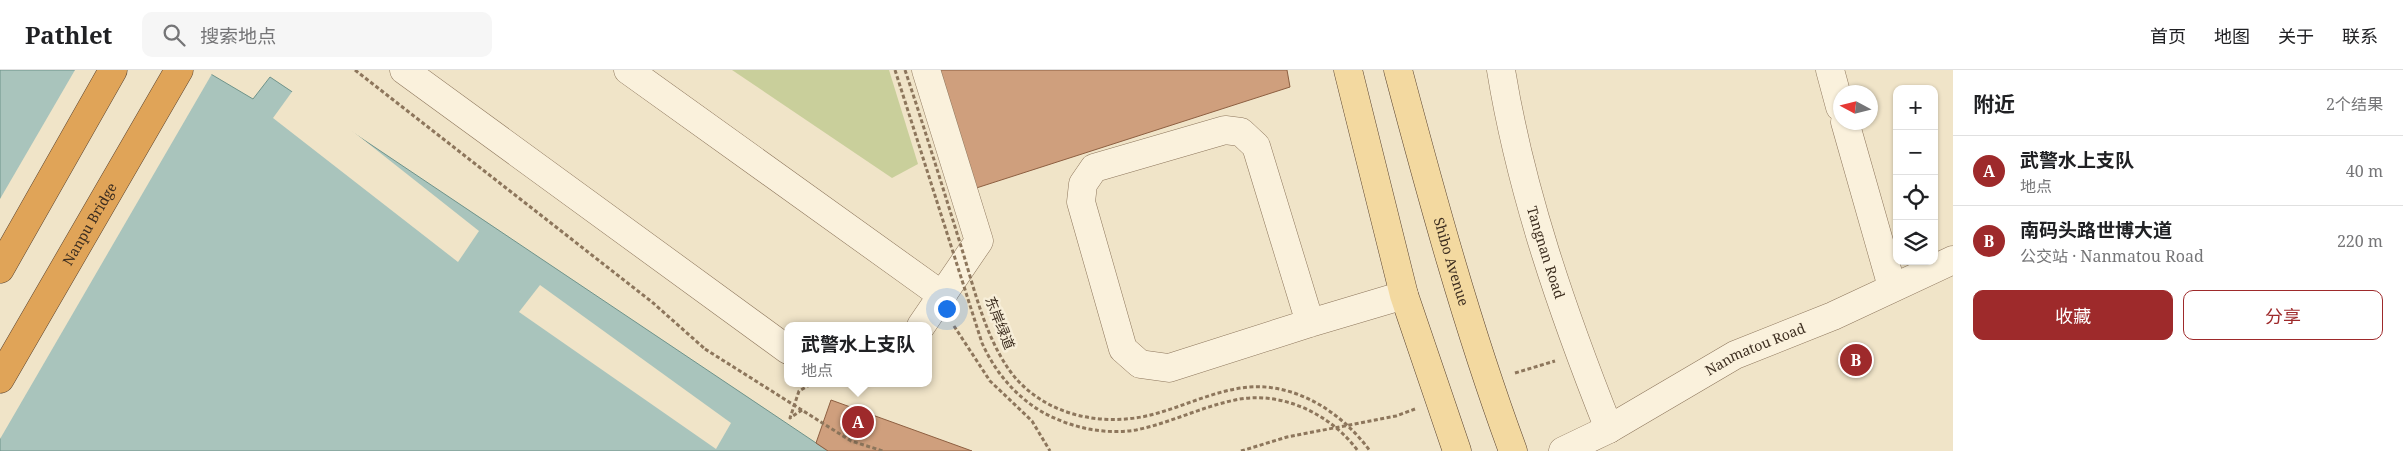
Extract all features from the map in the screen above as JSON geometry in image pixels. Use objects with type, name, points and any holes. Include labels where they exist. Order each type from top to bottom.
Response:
[{"type":"highway","points":[[0,269],[114,70]]},
{"type":"highway","name":"Nanpu Bridge","points":[[0,379],[179,70]]},
{"type":"main road","points":[[1348,70],[1404,295],[1457,451]]},
{"type":"main road","name":"Shibo Avenue","points":[[1398,70],[1443,240],[1487,381],[1513,451]]},
{"type":"street","points":[[404,70],[784,347]]},
{"type":"street","points":[[628,70],[943,296]]},
{"type":"street","points":[[924,322],[979,240],[926,70]]},
{"type":"street","name":"Tangnan Road","points":[[1501,70],[1507,109],[1526,186],[1579,353],[1610,429]]},
{"type":"street","points":[[1830,70],[1834,85]]},
{"type":"street","points":[[1310,322],[1256,146],[1241,132],[1225,130],[1094,168],[1083,184],[1081,202],[1123,349],[1140,364],[1169,368],[1310,322],[1404,295]]},
{"type":"street","points":[[1847,130],[1892,287]]},
{"type":"street","name":"Nanmatou Road","points":[[1563,451],[1610,429],[1735,355],[1833,316],[1953,260]]},
{"type":"path","points":[[355,70],[652,302],[705,349],[851,441],[883,451]]},
{"type":"path","points":[[894,70],[982,343],[998,373],[1024,399],[1037,409],[1065,423],[1091,429],[1120,431],[1153,426],[1235,400],[1275,400],[1296,405],[1328,421],[1348,438],[1358,451]]},
{"type":"path","name":"东岸绿道","points":[[905,70],[997,352],[1014,377],[1033,393],[1048,405],[1069,413],[1112,420],[1157,413],[1242,388],[1261,387],[1280,390],[1303,396],[1338,417],[1352,428],[1370,451]]},
{"type":"path","points":[[943,296],[956,331],[990,381],[1032,421],[1050,451]]},
{"type":"path","points":[[802,410],[790,418],[798,391],[806,387]]},
{"type":"green space","points":[[732,70],[889,70],[918,164],[892,178]]},
{"type":"water","points":[[0,70],[204,70],[253,99],[270,77],[828,451],[0,451]]},
{"type":"pier","points":[[75,70],[209,70],[213,72],[0,439],[0,199]]},
{"type":"pier","points":[[294,89],[336,118],[479,231],[458,262],[273,118]]},
{"type":"pier","points":[[540,285],[731,423],[716,449],[519,312]]},
{"type":"building","points":[[928,70],[1287,70],[1290,87],[967,191]]},
{"type":"building","points":[[831,400],[972,451],[828,451],[816,443]]},
{"type":"place","name":"南码头路世博大道","points":[[1856,360]]},
{"type":"place","name":"武警水上支队","points":[[858,422]]}]
